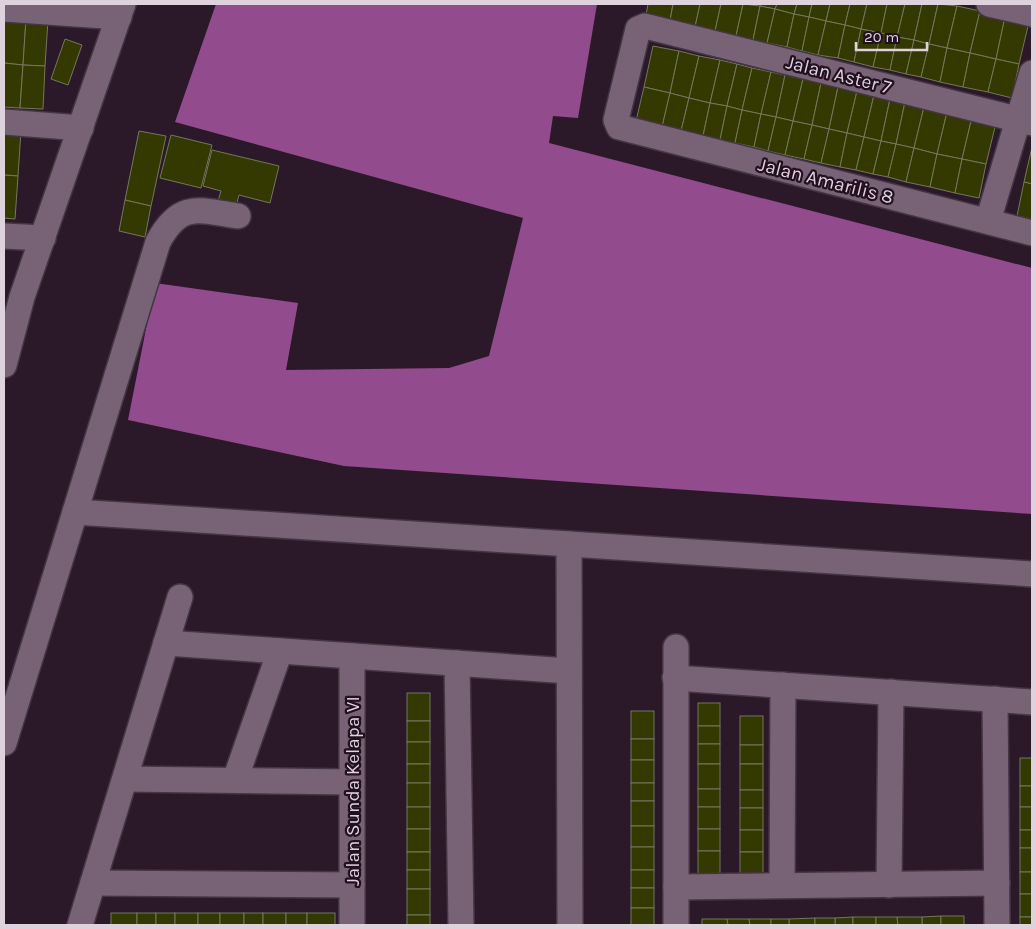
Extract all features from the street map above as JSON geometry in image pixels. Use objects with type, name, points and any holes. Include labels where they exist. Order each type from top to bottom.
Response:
[{"type":"street","points":[[989,4],[1032,14]]},
{"type":"street","points":[[4,9],[121,10],[43,238],[13,296],[4,365]]},
{"type":"street","name":"Jalan Aster 7","points":[[619,126],[616,120],[638,29],[645,26],[1025,121]]},
{"type":"street","points":[[988,221],[1025,121],[1032,73]]},
{"type":"street","points":[[4,122],[80,128]]},
{"type":"street","name":"Jalan Amarilis 8","points":[[619,126],[1032,233]]},
{"type":"street","points":[[4,743],[158,242],[167,225],[181,214],[198,210],[238,216]]},
{"type":"street","points":[[4,236],[43,238]]},
{"type":"street","points":[[75,512],[1032,574]]},
{"type":"street","points":[[569,544],[570,925]]},
{"type":"street","points":[[80,925],[180,597]]},
{"type":"street","points":[[166,643],[569,671]]},
{"type":"street","points":[[676,647],[676,925]]},
{"type":"street","points":[[235,780],[280,651]]},
{"type":"street","name":"Jalan Sunda Kelapa VI","points":[[352,656],[352,925]]},
{"type":"street","points":[[457,663],[461,925]]},
{"type":"street","points":[[675,678],[1032,702]]},
{"type":"street","points":[[782,885],[783,685]]},
{"type":"street","points":[[889,885],[891,692]]},
{"type":"street","points":[[995,699],[997,925]]},
{"type":"street","points":[[125,778],[352,782]]},
{"type":"street","points":[[93,883],[352,885]]},
{"type":"street","points":[[676,886],[996,883]]},
{"type":"shaded area","points":[[216,4],[597,4],[578,118],[553,116],[549,143],[1032,268],[1032,514],[344,466],[128,420],[155,283],[298,303],[286,370],[449,368],[489,356],[523,218],[175,122]]},
{"type":"building","points":[[648,4],[673,4],[670,21],[646,15]]},
{"type":"building","points":[[673,4],[700,4],[695,27],[670,21]]},
{"type":"building","points":[[700,4],[721,4],[715,31],[695,27]]},
{"type":"building","points":[[721,4],[743,4],[736,36],[715,31]]},
{"type":"building","points":[[743,4],[760,6],[753,40],[736,36]]},
{"type":"building","points":[[761,4],[777,4],[775,9],[760,6]]},
{"type":"building","points":[[777,4],[797,4],[794,14],[775,9]]},
{"type":"building","points":[[797,4],[812,4],[809,17],[794,14]]},
{"type":"building","points":[[812,4],[830,4],[826,21],[809,17]]},
{"type":"building","points":[[830,4],[850,4],[845,25],[826,21]]},
{"type":"building","points":[[850,4],[867,4],[861,29],[845,25]]},
{"type":"building","points":[[867,4],[887,4],[881,33],[861,29]]},
{"type":"building","points":[[887,4],[905,4],[897,37],[881,33]]},
{"type":"building","points":[[905,4],[922,4],[914,40],[897,37]]},
{"type":"building","points":[[922,4],[938,4],[929,44],[914,40]]},
{"type":"building","points":[[938,4],[957,6],[947,48],[929,44]]},
{"type":"building","points":[[760,6],[775,9],[767,43],[753,40]]},
{"type":"building","points":[[957,6],[980,11],[970,53],[947,48]]},
{"type":"building","points":[[775,9],[794,14],[787,47],[767,43]]},
{"type":"building","points":[[980,11],[1005,17],[996,59],[970,53]]},
{"type":"building","points":[[794,14],[809,17],[802,51],[787,47]]},
{"type":"building","points":[[4,17],[26,19],[23,65],[4,63]]},
{"type":"building","points":[[809,17],[826,21],[818,55],[802,51]]},
{"type":"building","points":[[1005,17],[1029,22],[1019,64],[996,59]]},
{"type":"building","points":[[26,19],[48,20],[45,66],[23,65]]},
{"type":"building","points":[[826,21],[845,25],[838,58],[818,55]]},
{"type":"building","points":[[845,25],[861,29],[854,62],[838,58]]},
{"type":"building","points":[[861,29],[881,33],[873,67],[854,62]]},
{"type":"building","points":[[881,33],[897,37],[890,70],[873,67]]},
{"type":"building","points":[[897,37],[914,40],[906,74],[890,70]]},
{"type":"building","points":[[65,39],[82,45],[68,85],[51,79]]},
{"type":"building","points":[[914,40],[929,44],[921,77],[906,74]]},
{"type":"building","points":[[929,44],[947,48],[940,82],[921,77]]},
{"type":"building","points":[[653,46],[679,51],[670,93],[644,87]]},
{"type":"building","points":[[947,48],[970,53],[963,87],[940,82]]},
{"type":"building","points":[[679,51],[699,56],[689,98],[670,93]]},
{"type":"building","points":[[970,53],[996,59],[988,92],[963,87]]},
{"type":"building","points":[[699,56],[720,60],[710,103],[689,98]]},
{"type":"building","points":[[996,59],[1019,64],[1012,98],[988,92]]},
{"type":"building","points":[[720,60],[737,64],[727,106],[710,103]]},
{"type":"building","points":[[4,63],[23,65],[20,108],[4,107]]},
{"type":"building","points":[[737,64],[752,68],[742,110],[727,106]]},
{"type":"building","points":[[23,65],[45,66],[43,109],[20,108]]},
{"type":"building","points":[[752,68],[771,72],[761,114],[742,110]]},
{"type":"building","points":[[771,72],[785,75],[776,117],[761,114]]},
{"type":"building","points":[[785,75],[803,79],[793,121],[776,117]]},
{"type":"building","points":[[803,79],[821,83],[812,125],[793,121]]},
{"type":"building","points":[[821,83],[838,87],[829,129],[812,125]]},
{"type":"building","points":[[644,87],[670,93],[662,127],[636,121]]},
{"type":"building","points":[[838,87],[857,91],[847,133],[829,129]]},
{"type":"building","points":[[857,91],[874,95],[864,137],[847,133]]},
{"type":"building","points":[[670,93],[689,98],[681,131],[662,127]]},
{"type":"building","points":[[874,95],[890,99],[881,141],[864,137]]},
{"type":"building","points":[[689,98],[710,103],[703,136],[681,131]]},
{"type":"building","points":[[890,99],[905,102],[896,144],[881,141]]},
{"type":"building","points":[[905,102],[924,107],[914,148],[896,144]]},
{"type":"building","points":[[710,103],[727,106],[720,140],[703,136]]},
{"type":"building","points":[[727,106],[742,110],[735,143],[720,140]]},
{"type":"building","points":[[924,107],[947,112],[937,154],[914,148]]},
{"type":"building","points":[[742,110],[761,114],[754,147],[735,143]]},
{"type":"building","points":[[947,112],[972,117],[962,159],[937,154]]},
{"type":"building","points":[[761,114],[776,117],[768,151],[754,147]]},
{"type":"building","points":[[776,117],[793,121],[785,155],[768,151]]},
{"type":"building","points":[[972,117],[996,123],[986,164],[962,159]]},
{"type":"building","points":[[793,121],[812,125],[804,159],[785,155]]},
{"type":"building","points":[[812,125],[829,129],[821,163],[804,159]]},
{"type":"building","points":[[4,129],[21,130],[18,176],[4,175]]},
{"type":"building","points":[[829,129],[847,133],[840,167],[821,163]]},
{"type":"building","points":[[139,131],[166,136],[151,206],[125,200]]},
{"type":"building","points":[[847,133],[864,137],[856,170],[840,167]]},
{"type":"building","points":[[171,135],[212,145],[201,188],[160,178]]},
{"type":"building","points":[[864,137],[881,141],[873,174],[856,170]]},
{"type":"building","points":[[881,141],[896,144],[888,177],[873,174]]},
{"type":"building","points":[[896,144],[914,148],[906,182],[888,177]]},
{"type":"building","points":[[1032,147],[1032,184],[1024,182]]},
{"type":"building","points":[[914,148],[937,154],[930,187],[906,182]]},
{"type":"building","points":[[212,150],[279,166],[270,203],[239,195],[236,206],[218,201],[221,191],[203,186]]},
{"type":"building","points":[[937,154],[962,159],[955,193],[930,187]]},
{"type":"building","points":[[962,159],[986,164],[979,198],[955,193]]},
{"type":"building","points":[[4,175],[18,176],[15,219],[4,218]]},
{"type":"building","points":[[1024,182],[1032,184],[1032,219],[1017,216]]},
{"type":"building","points":[[125,200],[151,206],[145,237],[119,231]]},
{"type":"building","points":[[407,693],[430,693],[430,721],[407,721]]},
{"type":"building","points":[[698,703],[720,703],[720,726],[698,726]]},
{"type":"building","points":[[631,711],[654,711],[654,739],[631,739]]},
{"type":"building","points":[[740,716],[763,716],[763,745],[740,745]]},
{"type":"building","points":[[407,721],[430,721],[430,742],[407,742]]},
{"type":"building","points":[[698,726],[720,726],[720,744],[698,744]]},
{"type":"building","points":[[631,739],[654,739],[654,760],[631,760]]},
{"type":"building","points":[[407,742],[430,742],[430,764],[407,764]]},
{"type":"building","points":[[698,744],[720,744],[720,764],[698,764]]},
{"type":"building","points":[[740,745],[763,745],[763,764],[740,764]]},
{"type":"building","points":[[1020,758],[1032,758],[1032,786],[1020,786]]},
{"type":"building","points":[[631,760],[654,760],[654,783],[631,783]]},
{"type":"building","points":[[407,764],[430,764],[430,783],[407,783]]},
{"type":"building","points":[[698,764],[720,764],[720,789],[698,789]]},
{"type":"building","points":[[740,764],[763,764],[763,790],[740,790]]},
{"type":"building","points":[[407,783],[430,783],[430,807],[407,807]]},
{"type":"building","points":[[631,783],[654,783],[654,801],[631,801]]},
{"type":"building","points":[[1020,786],[1032,786],[1032,807],[1020,807]]},
{"type":"building","points":[[698,789],[720,789],[720,807],[698,807]]},
{"type":"building","points":[[740,790],[763,790],[763,808],[740,808]]},
{"type":"building","points":[[631,801],[654,801],[654,826],[631,826]]},
{"type":"building","points":[[407,807],[430,807],[430,829],[407,829]]},
{"type":"building","points":[[698,807],[720,807],[720,829],[698,829]]},
{"type":"building","points":[[1020,807],[1032,807],[1032,830],[1020,830]]},
{"type":"building","points":[[740,808],[763,808],[763,830],[740,830]]},
{"type":"building","points":[[631,826],[654,826],[654,847],[631,847]]},
{"type":"building","points":[[407,829],[430,829],[430,852],[407,852]]},
{"type":"building","points":[[698,829],[720,829],[720,851],[698,851]]},
{"type":"building","points":[[740,830],[763,830],[763,852],[740,852]]},
{"type":"building","points":[[1020,830],[1032,830],[1032,848],[1020,848]]},
{"type":"building","points":[[631,847],[654,847],[654,870],[631,870]]},
{"type":"building","points":[[1020,848],[1032,848],[1032,872],[1020,872]]},
{"type":"building","points":[[698,851],[720,851],[720,876],[698,876]]},
{"type":"building","points":[[407,852],[430,852],[430,870],[407,870]]},
{"type":"building","points":[[740,852],[763,852],[763,877],[740,877]]},
{"type":"building","points":[[407,870],[430,870],[430,889],[407,889]]},
{"type":"building","points":[[631,870],[654,870],[654,888],[631,888]]},
{"type":"building","points":[[1020,872],[1032,872],[1032,894],[1020,894]]},
{"type":"building","points":[[631,888],[654,888],[654,908],[631,908]]},
{"type":"building","points":[[407,889],[430,889],[430,915],[407,915]]},
{"type":"building","points":[[1020,894],[1032,894],[1032,917],[1020,917]]},
{"type":"building","points":[[631,908],[654,908],[654,925],[631,925]]},
{"type":"building","points":[[111,913],[137,913],[137,925],[111,925]]},
{"type":"building","points":[[137,913],[156,913],[156,925],[137,925]]},
{"type":"building","points":[[156,913],[175,913],[175,925],[156,925]]},
{"type":"building","points":[[175,913],[198,913],[198,925],[175,925]]},
{"type":"building","points":[[198,913],[220,913],[220,925],[198,925]]},
{"type":"building","points":[[220,913],[244,913],[244,925],[220,925]]},
{"type":"building","points":[[244,913],[263,913],[263,925],[244,925]]},
{"type":"building","points":[[263,913],[286,913],[286,925],[263,925]]},
{"type":"building","points":[[286,913],[307,913],[307,925],[286,925]]},
{"type":"building","points":[[307,913],[335,913],[335,925],[307,925]]},
{"type":"building","points":[[407,915],[430,915],[430,925],[407,925]]},
{"type":"building","points":[[941,916],[941,925],[922,925],[922,917]]},
{"type":"building","points":[[941,916],[964,916],[964,925],[941,925]]},
{"type":"building","points":[[853,917],[853,925],[835,925],[835,918]]},
{"type":"building","points":[[853,917],[876,917],[876,925],[853,925]]},
{"type":"building","points":[[876,917],[897,917],[898,925],[876,925]]},
{"type":"building","points":[[897,917],[922,917],[922,925],[898,925]]},
{"type":"building","points":[[1020,917],[1032,917],[1032,925],[1020,925]]},
{"type":"building","points":[[815,918],[815,925],[789,925],[789,919]]},
{"type":"building","points":[[815,918],[835,918],[835,925],[815,925]]},
{"type":"building","points":[[702,919],[727,919],[728,925],[702,925]]},
{"type":"building","points":[[727,919],[749,919],[750,925],[728,925]]},
{"type":"building","points":[[749,919],[771,919],[771,925],[750,925]]},
{"type":"building","points":[[771,919],[789,919],[789,925],[771,925]]}]
